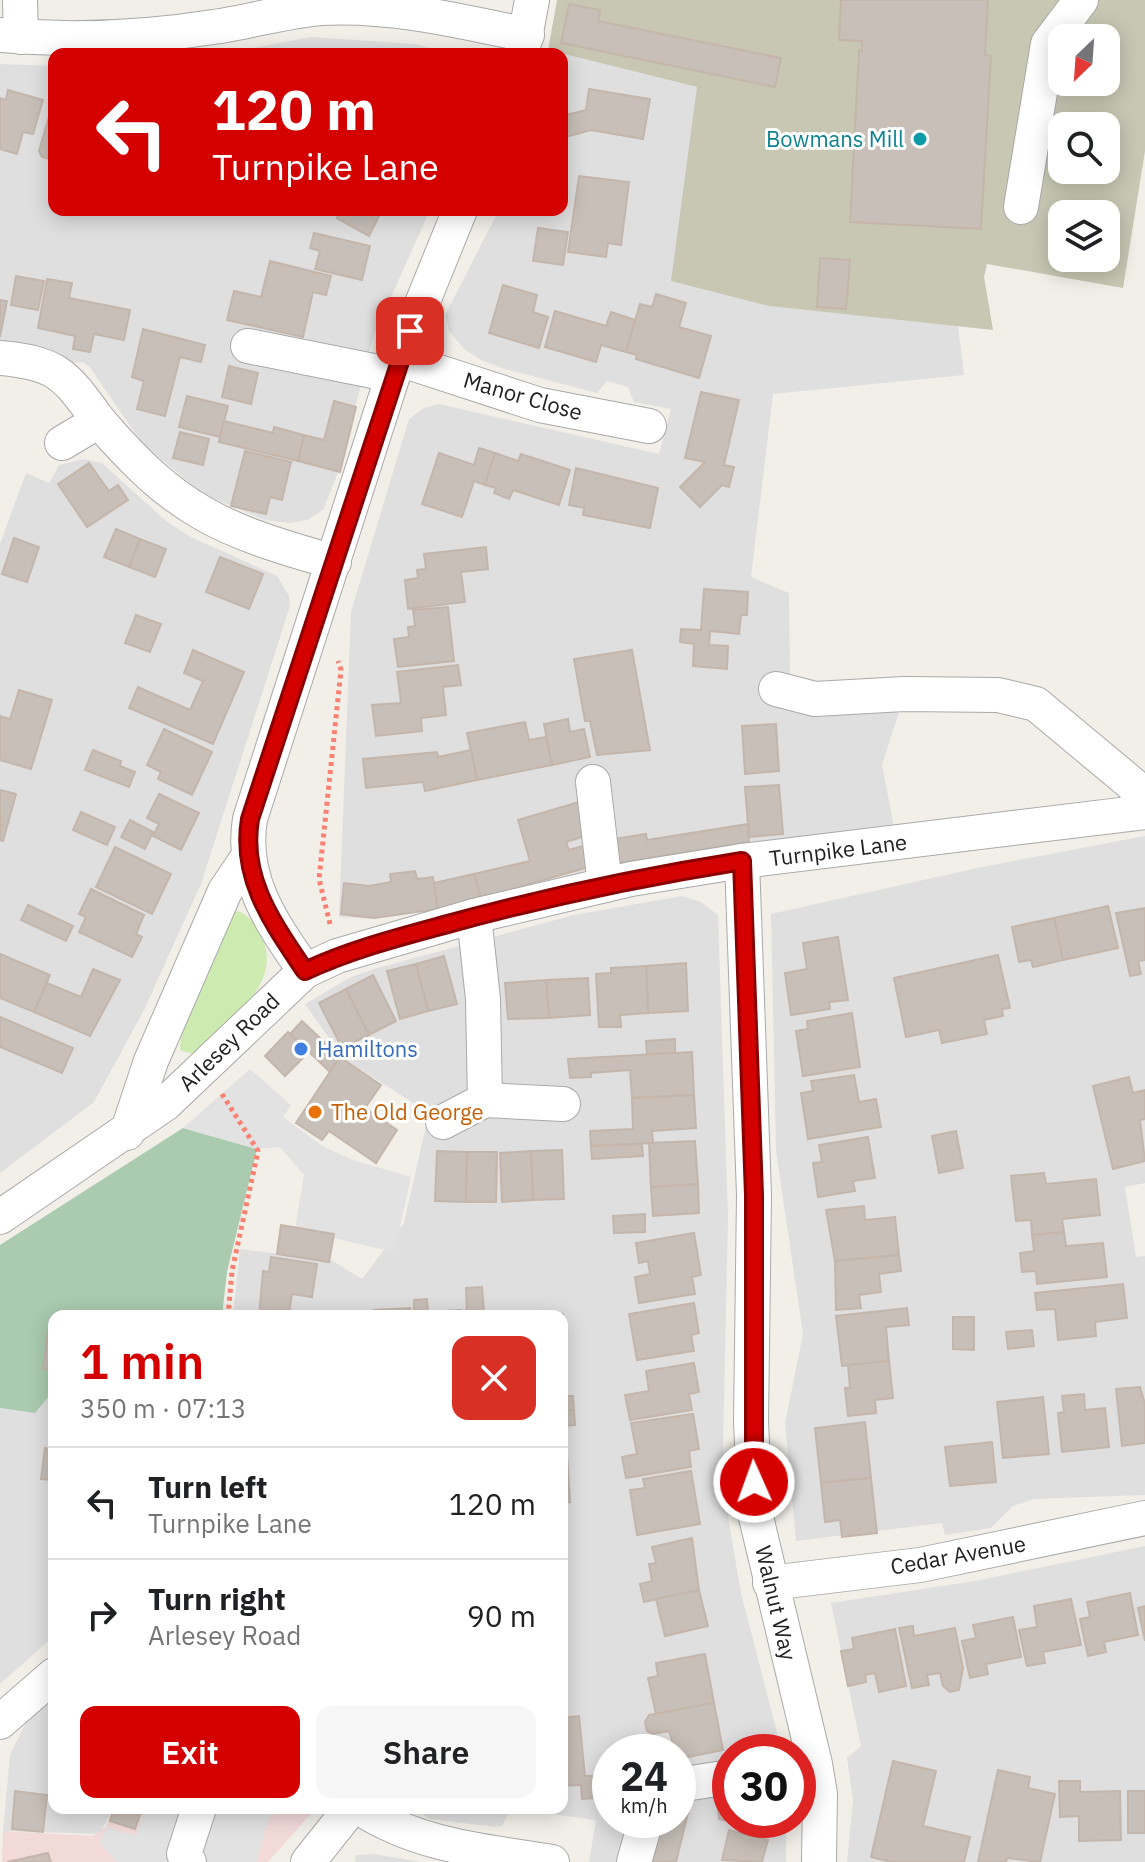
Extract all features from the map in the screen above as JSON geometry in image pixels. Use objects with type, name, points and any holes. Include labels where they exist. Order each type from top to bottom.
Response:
[{"type":"street","points":[[20,0],[11,36],[85,38],[213,27],[291,11],[359,8],[392,10],[524,45],[532,0]]},
{"type":"street","points":[[1021,207],[1048,44],[1081,0]]},
{"type":"street","points":[[305,971],[257,894],[248,857],[250,819],[396,367],[458,216]]},
{"type":"street","name":"Manor Close","points":[[248,346],[396,367],[540,405],[649,426]]},
{"type":"street","points":[[0,358],[41,364],[66,377],[99,421],[151,479],[206,518],[233,530],[334,562]]},
{"type":"street","points":[[62,443],[99,421]]},
{"type":"street","points":[[776,689],[815,699],[904,694],[998,695],[1036,704],[1132,784],[1145,803]]},
{"type":"street","points":[[593,782],[605,885]]},
{"type":"street","name":"Turnpike Lane","points":[[305,971],[337,956],[474,916],[605,885],[742,861],[1145,812]]},
{"type":"street","name":"Arlesey Road","points":[[127,1133],[151,1061],[225,891],[248,857]]},
{"type":"street","name":"Walnut Way","points":[[742,861],[754,1195],[756,1304],[751,1421],[755,1513],[800,1734]]},
{"type":"street","points":[[474,916],[483,999],[485,1100]]},
{"type":"street","name":"Arlesey Road","points":[[0,1217],[127,1133],[205,1066],[305,971]]},
{"type":"street","points":[[443,1122],[485,1100],[563,1104]]},
{"type":"street","name":"Cedar Avenue","points":[[770,1583],[920,1565],[1145,1518]]},
{"type":"street","points":[[0,1722],[48,1680]]},
{"type":"street","name":"Walnut Way","points":[[816,1786],[820,1794],[819,1862]]},
{"type":"street","points":[[189,1862],[184,1854],[197,1814]]},
{"type":"street","points":[[308,1862],[346,1814]]},
{"type":"street","points":[[370,1814],[421,1839],[552,1862]]},
{"type":"street","points":[[634,1862],[641,1838]]},
{"type":"path","points":[[337,658],[341,670],[319,879],[337,956]]},
{"type":"path","points":[[205,1066],[258,1151],[232,1271],[229,1310]]},
{"type":"shaded area","name":"Bowmans Mill","points":[[557,0],[1145,0],[1145,151],[1123,288],[987,264],[984,277],[993,330],[769,306],[671,281],[697,87],[568,55],[568,48],[548,48]]},
{"type":"shaded area","points":[[311,37],[415,44],[430,48],[252,48]]},
{"type":"shaded area","points":[[568,55],[697,87],[769,306],[958,326],[964,375],[773,394],[751,577],[789,593],[790,673],[797,684],[900,709],[882,765],[894,827],[438,910],[373,919],[339,917],[351,612],[409,419],[424,408],[439,404],[659,454],[671,409],[634,402],[628,387],[607,381],[597,393],[481,360],[464,349],[449,331],[445,315],[496,216],[568,216]]},
{"type":"shaded area","points":[[0,64],[48,66],[48,216],[427,216],[374,335],[339,470],[323,510],[307,520],[289,523],[265,520],[203,494],[142,443],[89,366],[82,362],[0,370]]},
{"type":"shaded area","points":[[83,459],[102,463],[166,521],[191,537],[277,576],[289,596],[290,606],[201,884],[144,1010],[94,1102],[0,1173],[0,544],[26,473],[49,483],[59,465]]},
{"type":"shaded area","points":[[1145,836],[1145,1183],[1125,1187],[1136,1257],[1145,1256],[1145,1495],[1034,1499],[1013,1506],[991,1528],[945,1535],[942,1523],[796,1541],[785,1423],[803,1334],[776,1151],[771,914],[982,867]]},
{"type":"shaded area","points":[[682,896],[701,902],[718,915],[728,1217],[723,1450],[728,1517],[741,1593],[777,1734],[712,1734],[712,1838],[786,1838],[786,1862],[589,1862],[593,1838],[696,1838],[696,1734],[592,1734],[592,1819],[550,1814],[568,1814],[568,1310],[234,1310],[240,1249],[331,1260],[362,1279],[404,1223],[429,1113],[343,1058],[305,1004],[351,977],[574,915]]},
{"type":"shaded area","points":[[250,1069],[291,1105],[283,1117],[322,1146],[353,1160],[411,1177],[394,1252],[295,1229],[304,1175],[280,1147],[257,1149],[183,1128]]},
{"type":"shaded area","points":[[48,1397],[48,1641],[0,1684],[0,1408],[35,1413]]},
{"type":"shaded area","points":[[1145,1546],[1145,1862],[847,1862],[853,1800],[847,1758],[861,1746],[831,1603],[975,1581]]},
{"type":"shaded area","points":[[48,1697],[48,1814],[110,1814],[100,1834],[3,1831],[10,1755],[30,1714]]},
{"type":"shaded area","points":[[111,1814],[311,1814],[268,1862],[2,1862],[3,1831],[93,1836],[106,1827]]},
{"type":"shaded area","points":[[142,1814],[271,1814],[256,1862],[117,1862],[99,1843],[107,1827],[136,1836]]},
{"type":"shaded area","points":[[422,1814],[508,1814],[502,1826],[430,1819]]},
{"type":"shaded area","points":[[374,1854],[422,1862],[355,1862],[356,1855]]},
{"type":"green space","points":[[237,911],[253,922],[266,951],[266,968],[260,985],[236,1016],[193,1054],[180,1050],[181,1033],[232,914]]},
{"type":"green space","points":[[183,1128],[257,1149],[227,1272],[223,1310],[48,1310],[48,1397],[35,1413],[0,1408],[0,1245]]},
{"type":"building","name":"Bowmans Mill","points":[[841,0],[988,0],[985,55],[991,56],[981,229],[850,222],[862,41],[839,40]]},
{"type":"building","points":[[569,4],[600,10],[598,21],[781,58],[775,87],[561,43]]},
{"type":"building","points":[[589,89],[650,99],[643,139],[591,130],[568,136],[568,114],[586,110]]},
{"type":"building","points":[[8,90],[43,100],[33,134],[23,132],[17,154],[0,149],[0,98],[6,100]]},
{"type":"building","points":[[48,120],[48,159],[42,157],[39,151]]},
{"type":"building","points":[[579,176],[629,182],[621,245],[608,243],[606,257],[568,252]]},
{"type":"building","points":[[338,216],[379,216],[369,236]]},
{"type":"building","points":[[538,228],[568,232],[563,265],[533,261]]},
{"type":"building","points":[[314,233],[370,246],[362,280],[315,269],[320,251],[310,248]]},
{"type":"building","points":[[820,258],[850,260],[846,309],[817,307]]},
{"type":"building","points":[[270,261],[331,276],[326,295],[313,292],[303,337],[227,320],[234,291],[261,297]]},
{"type":"building","points":[[16,276],[44,281],[38,310],[11,305]]},
{"type":"building","points":[[47,279],[72,283],[69,298],[130,310],[124,340],[94,334],[90,352],[73,349],[75,336],[38,328]]},
{"type":"building","points":[[503,285],[537,295],[533,312],[548,317],[539,348],[489,333]]},
{"type":"building","points":[[656,294],[686,303],[679,327],[711,336],[699,378],[636,359],[637,355],[626,352],[640,304],[652,307]]},
{"type":"building","points":[[0,300],[7,301],[0,337]]},
{"type":"building","points":[[555,311],[606,326],[611,312],[635,320],[626,352],[601,345],[596,362],[545,347]]},
{"type":"building","points":[[143,329],[205,345],[201,362],[180,357],[165,416],[137,409],[144,381],[132,377]]},
{"type":"building","points":[[229,366],[258,373],[251,404],[222,397]]},
{"type":"building","points":[[701,392],[739,400],[724,465],[734,467],[729,487],[722,485],[700,507],[680,487],[705,462],[685,458]]},
{"type":"building","points":[[187,396],[228,406],[220,437],[179,427]]},
{"type":"building","points":[[334,401],[356,407],[340,472],[298,461],[304,435],[324,440]]},
{"type":"building","points":[[224,421],[273,433],[274,427],[304,435],[298,461],[219,442]]},
{"type":"building","points":[[180,432],[209,439],[203,465],[173,458]]},
{"type":"building","points":[[479,448],[495,453],[485,485],[474,481],[462,517],[422,504],[439,453],[474,465]]},
{"type":"building","points":[[245,451],[291,462],[282,500],[270,497],[266,514],[231,506]]},
{"type":"building","points":[[495,453],[518,461],[521,454],[570,470],[559,505],[513,490],[509,499],[494,493],[496,488],[485,485]]},
{"type":"building","points":[[89,463],[109,491],[118,485],[128,500],[87,527],[58,484]]},
{"type":"building","points":[[576,468],[658,488],[650,528],[583,515],[584,508],[569,505]]},
{"type":"building","points":[[116,529],[140,539],[129,567],[104,557]]},
{"type":"building","points":[[14,538],[39,547],[27,582],[2,574]]},
{"type":"building","points":[[140,539],[166,549],[155,577],[129,567]]},
{"type":"building","points":[[486,547],[488,569],[461,572],[465,602],[408,609],[405,580],[418,578],[417,570],[426,569],[424,554]]},
{"type":"building","points":[[220,557],[263,574],[249,609],[206,592]]},
{"type":"building","points":[[704,589],[748,592],[747,615],[741,615],[739,634],[710,631],[709,645],[728,646],[727,669],[693,666],[694,644],[680,642],[681,629],[701,630]]},
{"type":"building","points":[[448,607],[454,661],[398,667],[394,639],[409,637],[408,627],[415,626],[413,610]]},
{"type":"building","points":[[136,615],[161,624],[150,652],[125,643]]},
{"type":"building","points":[[193,650],[244,672],[213,744],[129,708],[138,687],[190,710],[203,681],[184,673]]},
{"type":"building","points":[[632,650],[650,750],[597,755],[590,721],[585,721],[574,659]]},
{"type":"building","points":[[458,665],[461,685],[443,687],[446,715],[421,718],[422,731],[376,736],[372,705],[401,703],[397,672]]},
{"type":"building","points":[[19,690],[52,700],[31,769],[0,760],[0,716],[10,719]]},
{"type":"building","points":[[568,719],[570,732],[584,729],[590,757],[552,765],[544,724]]},
{"type":"building","points":[[525,722],[529,740],[546,737],[552,765],[477,780],[467,733]]},
{"type":"building","points":[[776,724],[779,771],[745,774],[742,726]]},
{"type":"building","points":[[164,729],[212,752],[192,795],[158,779],[161,772],[147,765]]},
{"type":"building","points":[[93,750],[121,761],[120,766],[135,772],[129,787],[85,770]]},
{"type":"building","points":[[471,750],[477,780],[425,791],[423,782],[366,788],[363,759],[437,752],[438,757]]},
{"type":"building","points":[[779,785],[783,834],[749,837],[745,787]]},
{"type":"building","points":[[0,790],[16,794],[3,841],[0,840]]},
{"type":"building","points":[[159,794],[199,813],[181,850],[153,836],[159,824],[147,818]]},
{"type":"building","points":[[579,802],[588,835],[566,842],[569,850],[586,845],[592,866],[481,898],[474,874],[530,861],[518,820]]},
{"type":"building","points":[[81,812],[115,827],[107,845],[73,830]]},
{"type":"building","points":[[130,820],[153,832],[145,849],[121,837]]},
{"type":"building","points":[[748,824],[749,842],[611,864],[607,840],[646,834],[647,840]]},
{"type":"building","points":[[115,847],[171,874],[152,914],[96,887]]},
{"type":"building","points":[[415,871],[417,879],[433,877],[438,909],[374,918],[341,914],[344,883],[369,886],[391,882],[390,874]]},
{"type":"building","points":[[474,874],[481,898],[438,909],[434,883]]},
{"type":"building","points":[[91,889],[144,915],[136,934],[142,937],[132,957],[79,932],[86,917],[79,914]]},
{"type":"building","points":[[28,905],[73,926],[66,941],[21,920]]},
{"type":"building","points":[[1108,906],[1118,948],[1063,960],[1054,918]]},
{"type":"building","points":[[1145,908],[1145,960],[1138,961],[1141,974],[1130,976],[1116,913]]},
{"type":"building","points":[[1054,918],[1063,960],[1033,967],[1031,960],[1019,962],[1012,927]]},
{"type":"building","points":[[838,937],[848,1000],[829,1002],[830,1009],[791,1015],[785,973],[807,969],[803,943]]},
{"type":"building","points":[[0,954],[50,975],[34,1012],[0,998]]},
{"type":"building","points":[[998,955],[1010,1008],[1002,1009],[1003,1016],[984,1020],[987,1034],[942,1043],[939,1030],[906,1037],[894,978]]},
{"type":"building","points":[[444,956],[457,1004],[428,1011],[416,964]]},
{"type":"building","points":[[686,963],[688,1011],[648,1013],[646,966]]},
{"type":"building","points":[[416,964],[428,1011],[400,1019],[387,971]]},
{"type":"building","points":[[646,966],[648,1013],[620,1015],[621,1027],[599,1027],[596,974],[611,973],[611,968]]},
{"type":"building","points":[[93,969],[120,980],[90,1036],[34,1012],[47,983],[81,997]]},
{"type":"building","points":[[373,975],[396,1021],[369,1035],[346,989]]},
{"type":"building","points":[[588,978],[590,1015],[549,1018],[546,980]]},
{"type":"building","points":[[546,980],[549,1018],[508,1019],[505,983]]},
{"type":"building","points":[[346,989],[369,1035],[342,1048],[319,1003]]},
{"type":"building","points":[[852,1013],[860,1067],[803,1076],[796,1031],[808,1029],[807,1021]]},
{"type":"building","points":[[0,1017],[73,1048],[62,1073],[0,1047]]},
{"type":"building","points":[[302,1021],[340,1057],[330,1072],[290,1034]]},
{"type":"building","points":[[288,1032],[309,1052],[285,1076],[265,1056]]},
{"type":"building","points":[[675,1039],[675,1053],[647,1054],[646,1041]]},
{"type":"building","points":[[692,1052],[694,1095],[632,1098],[630,1070],[570,1078],[568,1059]]},
{"type":"building","points":[[340,1057],[381,1085],[365,1108],[397,1130],[376,1163],[329,1131],[322,1140],[296,1123]]},
{"type":"building","points":[[854,1075],[859,1102],[876,1099],[881,1127],[808,1139],[801,1093],[813,1091],[811,1081]]},
{"type":"building","points":[[1129,1077],[1133,1093],[1145,1090],[1145,1119],[1140,1120],[1145,1161],[1113,1169],[1093,1086]]},
{"type":"building","points":[[694,1095],[696,1128],[652,1131],[653,1143],[591,1146],[590,1131],[633,1129],[632,1098]]},
{"type":"building","points":[[956,1131],[963,1168],[939,1173],[932,1136]]},
{"type":"building","points":[[868,1137],[875,1178],[853,1181],[855,1191],[818,1197],[813,1163],[822,1162],[819,1145]]},
{"type":"building","points":[[695,1141],[698,1184],[651,1187],[649,1143]]},
{"type":"building","points":[[642,1144],[643,1156],[592,1159],[591,1146]]},
{"type":"building","points":[[562,1150],[564,1199],[533,1200],[531,1151]]},
{"type":"building","points":[[437,1151],[467,1152],[466,1202],[435,1201]]},
{"type":"building","points":[[531,1151],[533,1200],[502,1202],[500,1153]]},
{"type":"building","points":[[467,1152],[497,1152],[496,1202],[466,1202]]},
{"type":"building","points":[[1044,1173],[1046,1184],[1096,1179],[1100,1215],[1062,1219],[1064,1232],[1032,1235],[1031,1220],[1016,1221],[1011,1176]]},
{"type":"building","points":[[698,1184],[699,1213],[653,1216],[651,1187]]},
{"type":"building","points":[[864,1206],[865,1220],[895,1217],[899,1255],[835,1261],[826,1210]]},
{"type":"building","points":[[645,1214],[645,1232],[614,1233],[613,1216]]},
{"type":"building","points":[[281,1225],[334,1234],[329,1262],[277,1254]]},
{"type":"building","points":[[1064,1232],[1066,1246],[1103,1243],[1107,1277],[1037,1284],[1036,1271],[1022,1272],[1020,1253],[1034,1251],[1032,1235]]},
{"type":"building","points":[[694,1233],[701,1275],[692,1277],[695,1294],[639,1303],[635,1277],[650,1274],[648,1261],[639,1263],[636,1243]]},
{"type":"building","points":[[899,1255],[901,1271],[879,1274],[881,1292],[859,1295],[861,1308],[836,1310],[835,1261]]},
{"type":"building","points":[[271,1257],[317,1264],[312,1297],[292,1294],[289,1310],[260,1310],[263,1271],[269,1272]]},
{"type":"building","points":[[1123,1284],[1127,1318],[1095,1322],[1096,1336],[1058,1340],[1055,1309],[1037,1310],[1035,1293]]},
{"type":"building","points":[[482,1287],[484,1310],[467,1310],[466,1288]]},
{"type":"building","points":[[427,1299],[428,1310],[414,1310],[414,1300]]},
{"type":"building","points":[[694,1303],[699,1333],[691,1335],[694,1351],[637,1360],[629,1314]]},
{"type":"building","points":[[907,1308],[909,1325],[886,1327],[889,1361],[842,1366],[836,1316]]},
{"type":"building","points":[[953,1317],[974,1317],[974,1350],[953,1349]]},
{"type":"building","points":[[1032,1330],[1034,1346],[1008,1349],[1006,1332]]},
{"type":"building","points":[[48,1332],[48,1369],[43,1369]]},
{"type":"building","points":[[889,1361],[893,1398],[875,1400],[876,1413],[848,1416],[845,1388],[850,1388],[848,1365]]},
{"type":"building","points":[[694,1363],[699,1392],[689,1394],[692,1410],[630,1420],[625,1395],[649,1391],[646,1371]]},
{"type":"building","points":[[1140,1387],[1145,1404],[1145,1443],[1122,1446],[1116,1389]]},
{"type":"building","points":[[1084,1394],[1085,1410],[1105,1408],[1109,1447],[1062,1452],[1058,1413],[1064,1412],[1062,1396]]},
{"type":"building","points":[[568,1396],[573,1396],[574,1410],[568,1410]]},
{"type":"building","points":[[1043,1397],[1049,1454],[1003,1458],[997,1402]]},
{"type":"building","points":[[568,1410],[574,1410],[575,1425],[568,1426]]},
{"type":"building","points":[[693,1414],[699,1449],[689,1451],[691,1467],[626,1478],[622,1457],[637,1454],[631,1423]]},
{"type":"building","points":[[865,1422],[871,1478],[821,1483],[815,1428]]},
{"type":"building","points":[[992,1442],[996,1482],[950,1486],[945,1447]]},
{"type":"building","points":[[45,1448],[48,1449],[48,1480],[41,1479]]},
{"type":"building","points":[[691,1471],[700,1524],[637,1535],[630,1490],[645,1488],[643,1479]]},
{"type":"building","points":[[871,1478],[877,1533],[842,1537],[840,1520],[825,1522],[821,1483]]},
{"type":"building","points":[[692,1538],[699,1590],[644,1602],[640,1584],[652,1581],[649,1564],[656,1563],[652,1547]]},
{"type":"building","points":[[699,1590],[708,1626],[665,1636],[656,1599]]},
{"type":"building","points":[[1130,1593],[1138,1635],[1104,1642],[1106,1652],[1088,1656],[1080,1619],[1090,1617],[1087,1602]]},
{"type":"building","points":[[1071,1599],[1081,1645],[1043,1652],[1045,1663],[1027,1666],[1019,1630],[1037,1627],[1034,1606]]},
{"type":"building","points":[[1145,1606],[1145,1641],[1138,1608]]},
{"type":"building","points":[[1013,1617],[1021,1657],[986,1664],[988,1674],[970,1678],[962,1641],[976,1638],[973,1625]]},
{"type":"building","points":[[913,1626],[914,1636],[955,1628],[963,1668],[959,1690],[950,1692],[943,1686],[940,1673],[927,1675],[929,1685],[912,1688],[899,1628]]},
{"type":"building","points":[[895,1629],[906,1686],[879,1692],[875,1673],[865,1675],[866,1682],[848,1686],[841,1651],[854,1649],[852,1638]]},
{"type":"building","points":[[705,1654],[714,1703],[656,1714],[648,1678],[658,1676],[656,1663]]},
{"type":"building","points":[[714,1703],[720,1734],[712,1734],[712,1752],[696,1755],[696,1734],[670,1734],[669,1731],[653,1734],[647,1731],[645,1722],[649,1715]]},
{"type":"building","points":[[579,1716],[585,1776],[592,1776],[592,1798],[582,1799],[581,1785],[568,1786],[568,1717]]},
{"type":"building","points":[[893,1761],[936,1771],[923,1826],[970,1837],[964,1862],[891,1862],[871,1857]]},
{"type":"building","points":[[998,1770],[1030,1777],[1028,1788],[1055,1794],[1040,1862],[1007,1858],[1006,1862],[978,1862]]},
{"type":"building","points":[[1059,1781],[1080,1781],[1080,1792],[1120,1791],[1121,1840],[1079,1841],[1079,1816],[1060,1817]]},
{"type":"building","points":[[15,1791],[47,1795],[43,1832],[12,1829]]},
{"type":"building","points":[[1128,1791],[1145,1791],[1145,1833],[1128,1833]]},
{"type":"building","points":[[112,1814],[140,1815],[135,1829],[110,1821]]},
{"type":"building","points":[[654,1838],[682,1838],[676,1862],[648,1862]]},
{"type":"building","points":[[727,1838],[768,1840],[762,1862],[722,1860]]},
{"type":"building","points":[[48,1853],[51,1862],[7,1862]]},
{"type":"place","name":"Bowmans Mill","points":[[920,139]]},
{"type":"place","name":"Hamiltons","points":[[301,1049]]},
{"type":"place","name":"The Old George","points":[[315,1112]]},
{"type":"route","points":[[410,331],[393,375],[250,819],[247,837],[251,877],[266,912],[305,971],[337,956],[474,916],[631,879],[742,861],[754,1195],[756,1304],[751,1421],[754,1482]]}]
